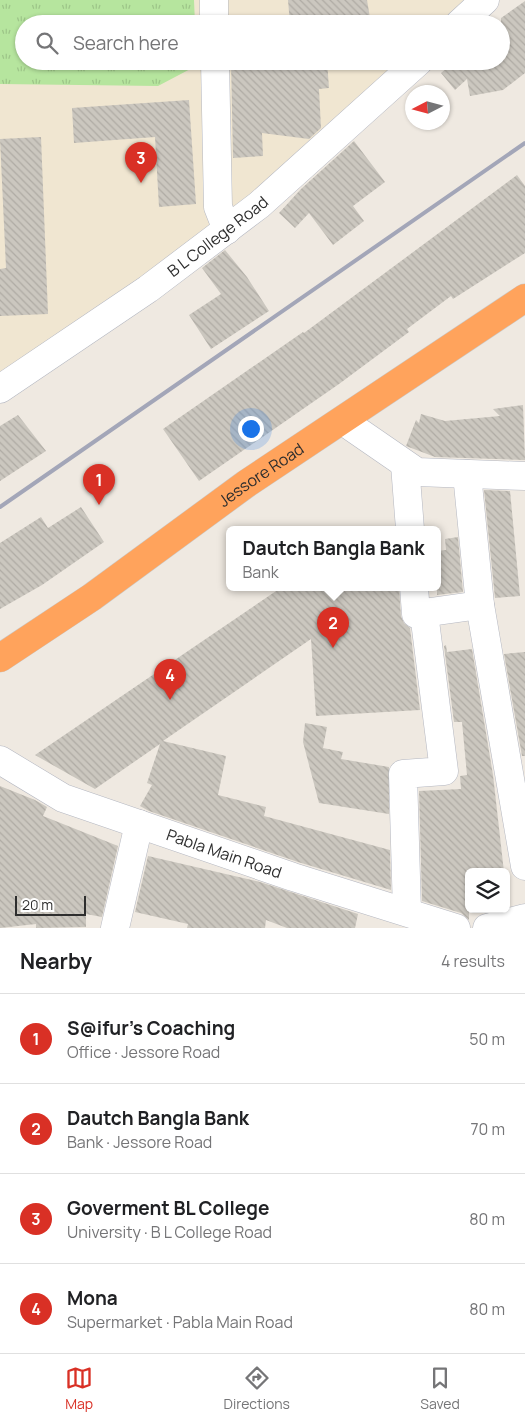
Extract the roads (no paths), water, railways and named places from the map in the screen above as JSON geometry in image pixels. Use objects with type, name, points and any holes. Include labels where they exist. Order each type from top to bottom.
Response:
[{"type":"highway","name":"Jessore Road","points":[[0,658],[92,597],[246,484],[525,298]]},
{"type":"street","points":[[214,0],[214,15]]},
{"type":"street","points":[[469,15],[485,0]]},
{"type":"street","points":[[215,70],[218,208],[227,230]]},
{"type":"street","name":"B L College Road","points":[[0,389],[148,289],[227,230],[259,204],[409,70]]},
{"type":"street","points":[[343,421],[417,472],[525,476]]},
{"type":"street","points":[[405,465],[410,526]]},
{"type":"street","points":[[467,474],[480,605],[525,866]]},
{"type":"street","points":[[414,591],[416,614],[480,605]]},
{"type":"street","points":[[407,912],[403,774],[444,771],[424,613]]},
{"type":"street","name":"Pabla Main Road","points":[[0,760],[64,798],[456,928]]},
{"type":"street","points":[[115,928],[139,824]]},
{"type":"street","points":[[487,928],[525,918]]},
{"type":"railway","points":[[0,507],[525,143]]},
{"type":"place","name":"Goverment BL College","points":[[141,183]]},
{"type":"place","name":"S@ifur's Coaching","points":[[99,505]]},
{"type":"place","name":"Dautch Bangla Bank","points":[[333,648]]},
{"type":"place","name":"Mona","points":[[170,700]]}]
